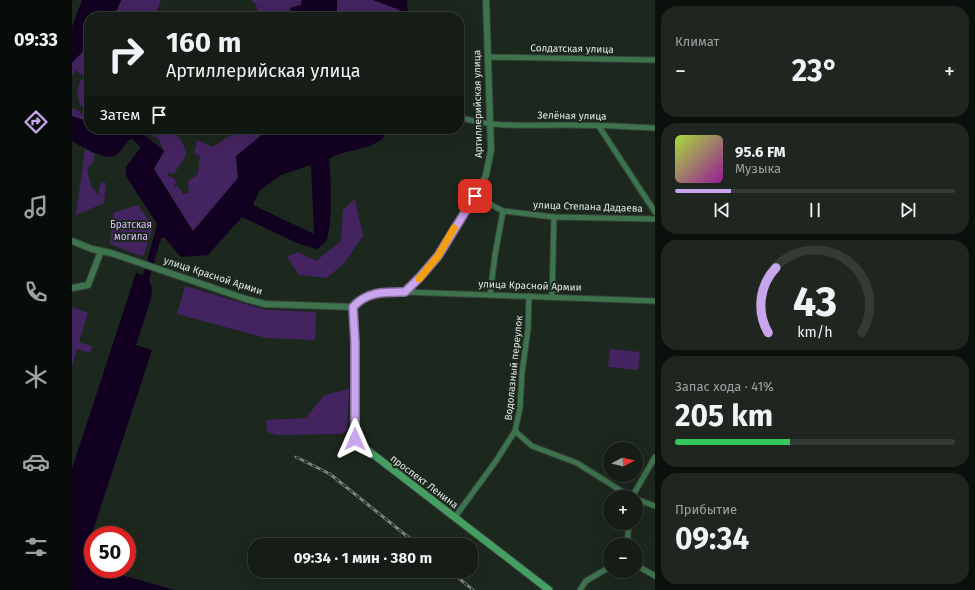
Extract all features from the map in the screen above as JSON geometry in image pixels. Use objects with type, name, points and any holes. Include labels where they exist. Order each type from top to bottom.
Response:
[{"type":"main road","name":"проспект Ленина","points":[[353,307],[355,342],[355,439],[549,590]]},
{"type":"street","name":"Артиллерийская улица","points":[[405,292],[438,256],[475,196],[486,175],[490,150],[490,124],[486,0]]},
{"type":"street","name":"Солдатская улица","points":[[488,56],[655,60]]},
{"type":"street","name":"Зелёная улица","points":[[464,119],[499,125],[598,125],[655,128]]},
{"type":"street","points":[[598,125],[655,212]]},
{"type":"street","name":"улица Степана Дадаева","points":[[475,196],[502,211],[554,217],[655,219]]},
{"type":"street","points":[[490,295],[502,211]]},
{"type":"street","points":[[552,297],[554,217]]},
{"type":"street","name":"улица Красной Армии","points":[[72,241],[256,302],[353,307]]},
{"type":"street","points":[[72,288],[88,285],[101,251]]},
{"type":"street","points":[[353,307],[357,302],[371,294],[405,292]]},
{"type":"street","name":"улица Красной Армии","points":[[405,292],[655,301]]},
{"type":"street","name":"Водолазный переулок","points":[[455,517],[516,431],[520,408],[530,296]]},
{"type":"street","points":[[516,431],[532,446],[577,463],[621,490]]},
{"type":"street","points":[[636,490],[655,457]]},
{"type":"street","points":[[643,502],[655,506]]},
{"type":"street","points":[[643,569],[655,576]]},
{"type":"street","points":[[580,590],[586,581],[603,571]]},
{"type":"green space","points":[[121,0],[161,0],[156,12],[116,12]]},
{"type":"green space","points":[[251,0],[302,0],[301,5],[290,8],[291,12],[258,12],[256,4]]},
{"type":"green space","points":[[337,0],[373,0],[400,10],[398,12],[337,12]]},
{"type":"green space","points":[[84,50],[84,75],[81,75],[76,70],[72,76],[72,63]]},
{"type":"green space","points":[[80,80],[84,80],[84,106],[80,105],[77,92]]},
{"type":"green space","points":[[72,108],[78,110],[82,115],[84,111],[84,120],[72,116]]},
{"type":"green space","points":[[152,134],[176,134],[181,140],[186,155],[174,174],[167,173],[168,176],[174,178],[177,183],[174,185],[175,187],[178,186],[183,194],[189,192],[188,181],[198,174],[200,156],[194,153],[197,140],[212,147],[233,134],[263,134],[236,156],[238,178],[193,232],[154,169],[164,151],[159,140]]},
{"type":"green space","points":[[85,149],[95,154],[92,164],[87,168],[91,186],[98,195],[101,182],[106,183],[104,203],[76,215]]},
{"type":"green space","points":[[355,199],[363,236],[345,262],[327,278],[299,275],[287,257],[298,252],[316,261],[341,241],[343,210]]},
{"type":"green space","name":"Братская могила","points":[[138,205],[153,227],[144,255],[141,256],[110,244],[113,213]]},
{"type":"green space","points":[[185,286],[266,310],[316,312],[315,340],[266,338],[177,314]]},
{"type":"green space","points":[[72,307],[88,313],[79,342],[92,346],[90,353],[77,349],[72,367]]},
{"type":"green space","points":[[610,349],[640,352],[638,370],[608,367]]},
{"type":"green space","points":[[349,389],[347,430],[342,434],[277,435],[267,432],[266,420],[306,418],[324,395]]},
{"type":"shaded area","points":[[82,0],[121,0],[116,12],[84,12],[84,50],[72,63],[72,27]]},
{"type":"shaded area","points":[[302,0],[337,0],[337,12],[291,12],[290,8],[301,5]]},
{"type":"shaded area","points":[[373,0],[407,0],[408,12],[398,12],[400,10]]},
{"type":"shaded area","points":[[72,116],[84,120],[84,134],[143,134],[164,151],[154,169],[193,231],[238,178],[236,156],[263,134],[385,134],[382,139],[375,144],[341,153],[329,159],[331,189],[330,225],[325,242],[317,249],[299,244],[242,217],[208,255],[181,257],[164,237],[161,238],[149,280],[152,288],[151,299],[136,345],[152,350],[94,526],[84,526],[84,578],[132,578],[174,590],[72,590],[72,469],[136,273],[143,275],[157,224],[126,176],[126,167],[141,147],[132,139],[129,140],[116,155],[112,157],[100,155],[72,141]],"holes":[[[311,165],[314,234],[253,205],[259,191],[281,175]]]},
{"type":"railway","points":[[296,457],[330,474],[409,538]]},
{"type":"railway","points":[[458,578],[473,590]]},
{"type":"slow traffic","points":[[419,279],[438,256],[454,228]]},
{"type":"route","points":[[355,439],[355,342],[353,307],[357,302],[371,294],[405,292],[438,256],[475,196]]}]
